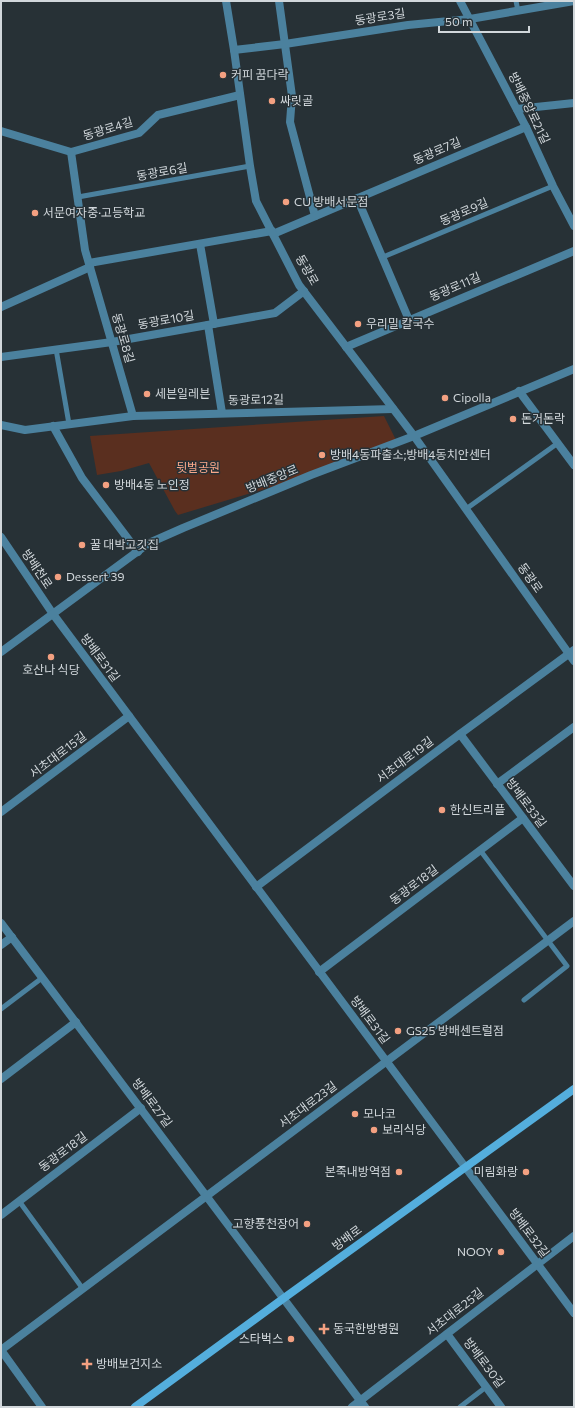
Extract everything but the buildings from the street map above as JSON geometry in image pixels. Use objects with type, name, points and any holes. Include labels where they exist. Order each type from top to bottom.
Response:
[{"type":"main road","name":"방배로","points":[[135,1407],[574,1089]]},
{"type":"street","name":"동광로","points":[[226,1],[256,201],[299,285],[414,436],[572,655]]},
{"type":"street","points":[[279,1],[292,96],[290,122],[315,216]]},
{"type":"street","name":"방배중앙로21길","points":[[460,1],[526,127],[553,186],[574,226]]},
{"type":"street","name":"동광로3길","points":[[234,50],[285,44],[408,25],[470,19],[574,1]]},
{"type":"street","name":"동광로4길","points":[[1,131],[71,152],[139,133],[158,115],[240,95]]},
{"type":"street","points":[[516,109],[574,103]]},
{"type":"street","name":"동광로7길","points":[[272,232],[315,216],[526,127]]},
{"type":"street","name":"동광로8길","points":[[71,152],[85,250],[133,416]]},
{"type":"street","points":[[358,198],[409,320]]},
{"type":"street","points":[[1,307],[89,265],[272,232]]},
{"type":"street","points":[[200,244],[211,325]]},
{"type":"street","name":"동광로11길","points":[[346,346],[574,250]]},
{"type":"street","name":"동광로10길","points":[[1,357],[112,342],[275,313],[304,291]]},
{"type":"street","name":"동광로10길","points":[[211,325],[222,413]]},
{"type":"street","name":"방배중앙로","points":[[1,652],[149,544],[183,528],[414,436],[574,369]]},
{"type":"street","points":[[519,391],[574,465]]},
{"type":"street","name":"동광로12길","points":[[1,425],[25,430],[133,416],[393,409]]},
{"type":"street","points":[[53,426],[82,478],[138,552]]},
{"type":"street","name":"방배천로","points":[[1,537],[52,614]]},
{"type":"street","name":"방배로31길","points":[[52,614],[464,1168]]},
{"type":"street","name":"서초대로19길","points":[[256,887],[460,734],[572,655]]},
{"type":"street","name":"서초대로15길","points":[[1,812],[129,716]]},
{"type":"street","points":[[497,784],[574,727]]},
{"type":"street","name":"방배로33길","points":[[460,734],[574,886]]},
{"type":"street","name":"동광로18길","points":[[319,972],[523,818]]},
{"type":"street","name":"서초대로23길","points":[[1,1350],[574,921]]},
{"type":"street","name":"방배로27길","points":[[1,922],[363,1404]]},
{"type":"street","points":[[1,945],[12,937]]},
{"type":"street","points":[[1,1079],[76,1022]]},
{"type":"street","name":"동광로18길","points":[[1,1215],[141,1108]]},
{"type":"street","name":"방배로32길","points":[[464,1168],[574,1313]]},
{"type":"street","name":"서초대로25길","points":[[352,1407],[363,1404],[447,1334],[574,1236]]},
{"type":"street","name":"방배로30길","points":[[447,1334],[501,1407]]},
{"type":"street","points":[[1,1350],[42,1407]]},
{"type":"lane","points":[[516,1],[518,11]]},
{"type":"lane","name":"동광로6길","points":[[78,197],[250,166]]},
{"type":"lane","name":"동광로9길","points":[[383,258],[553,186]]},
{"type":"lane","points":[[56,349],[69,424]]},
{"type":"lane","points":[[466,509],[558,443]]},
{"type":"lane","points":[[480,850],[567,966],[524,1000]]},
{"type":"lane","points":[[1,1009],[42,978]]},
{"type":"lane","points":[[19,1202],[83,1289]]},
{"type":"lane","points":[[460,1407],[486,1386]]},
{"type":"green space","name":"뒷벌공원","points":[[384,416],[397,442],[311,475],[178,515],[149,463],[121,471],[97,475],[90,436]]},
{"type":"place","name":"커피 꿈다락","points":[[223,75]]},
{"type":"place","name":"싸릿골","points":[[272,101]]},
{"type":"place","name":"CU 방배서문점","points":[[286,202]]},
{"type":"place","name":"서문여자중·고등학교","points":[[35,213]]},
{"type":"place","name":"우리밀 칼국수","points":[[358,324]]},
{"type":"place","name":"세븐일레븐","points":[[147,394]]},
{"type":"place","name":"Cipolla","points":[[445,398]]},
{"type":"place","name":"돈거돈락","points":[[513,419]]},
{"type":"place","name":"방배4동파출소;방배4동치안센터","points":[[322,455]]},
{"type":"place","name":"방배4동 노인정","points":[[106,485]]},
{"type":"place","name":"꿀 대박고깃집","points":[[82,545]]},
{"type":"place","name":"Dessert 39","points":[[58,577]]},
{"type":"place","name":"호산나 식당","points":[[51,657]]},
{"type":"place","name":"한신트리플","points":[[442,810]]},
{"type":"place","name":"GS25 방배센트럴점","points":[[398,1031]]},
{"type":"place","name":"모나코","points":[[355,1114]]},
{"type":"place","name":"보리식당","points":[[374,1130]]},
{"type":"place","name":"본죽내방역점","points":[[399,1172]]},
{"type":"place","name":"미림화랑","points":[[526,1172]]},
{"type":"place","name":"고향풍천장어","points":[[307,1224]]},
{"type":"place","name":"NOOY","points":[[501,1252]]},
{"type":"place","name":"동국한방병원","points":[[324,1329]]},
{"type":"place","name":"스타벅스","points":[[291,1339]]},
{"type":"place","name":"방배보건지소","points":[[87,1364]]}]
